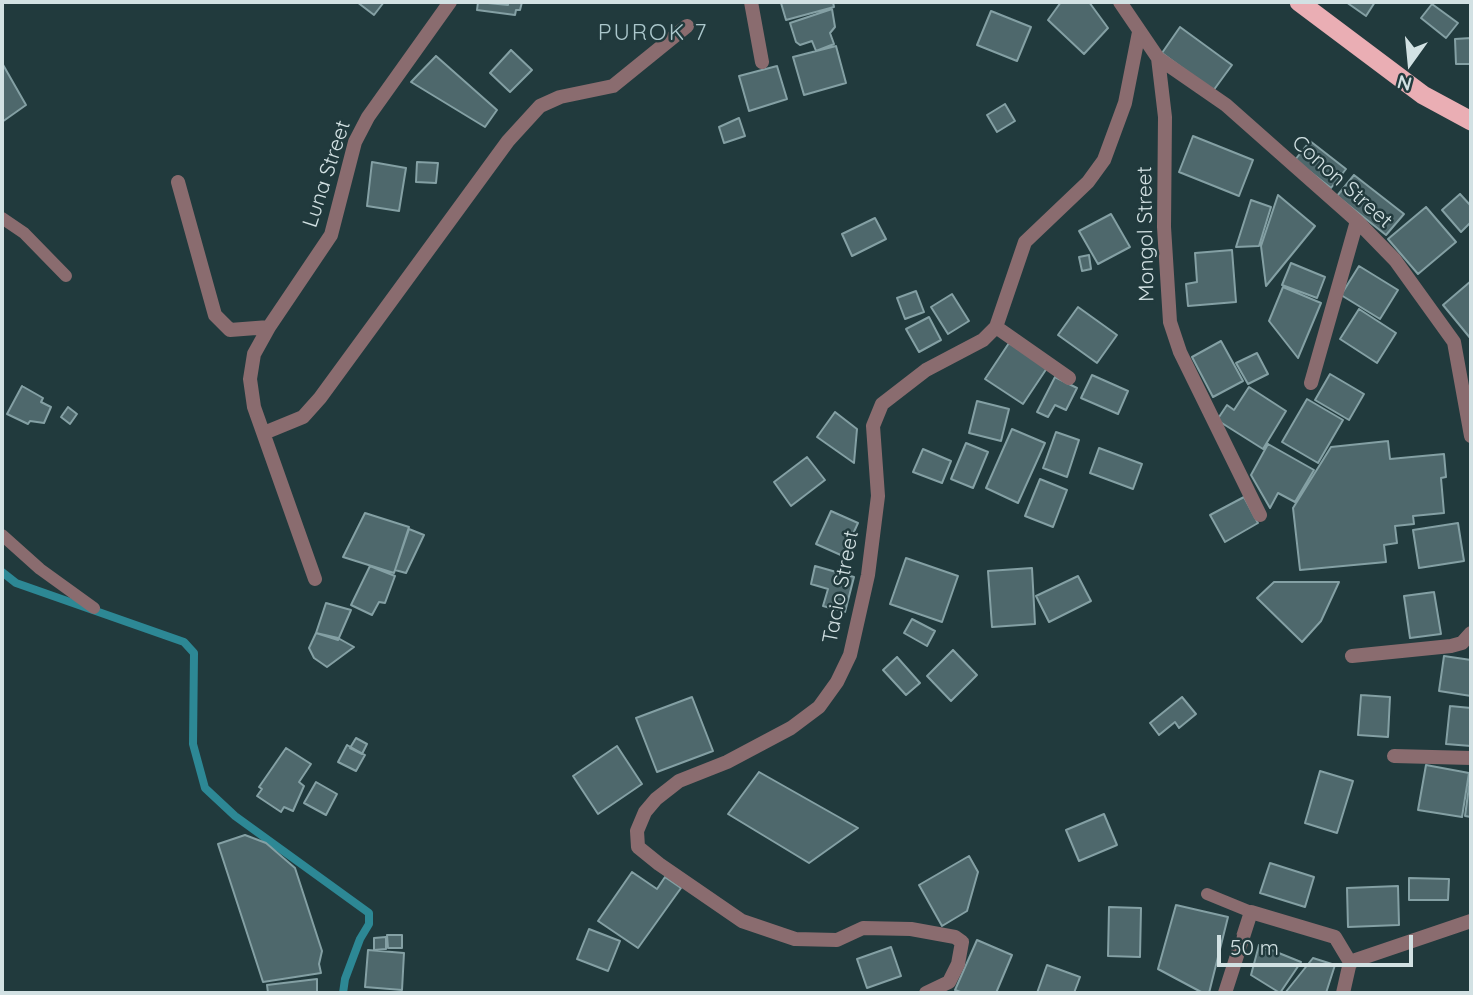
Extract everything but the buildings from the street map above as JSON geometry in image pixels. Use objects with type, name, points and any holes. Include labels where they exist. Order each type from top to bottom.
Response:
[{"type":"highway","points":[[1299,2],[1423,95],[1471,121]]},
{"type":"street","name":"Luna Street","points":[[315,579],[254,407],[250,379],[254,354],[331,235],[355,142],[368,117],[450,2]]},
{"type":"street","points":[[751,2],[762,62]]},
{"type":"street","name":"Conon Street","points":[[1120,2],[1158,58],[1226,105],[1357,220],[1395,260],[1454,342],[1471,436]]},
{"type":"street","points":[[264,433],[303,417],[320,398],[508,141],[540,106],[559,97],[613,86],[687,26]]},
{"type":"street","points":[[1069,378],[996,327],[1025,242],[1088,182],[1104,160],[1125,103],[1139,32]]},
{"type":"street","name":"Mongol Street","points":[[1158,58],[1165,117],[1164,227],[1170,322],[1180,352],[1261,514]]},
{"type":"street","points":[[178,182],[215,315],[230,330],[269,327]]},
{"type":"street","points":[[1311,383],[1357,220]]},
{"type":"street","name":"Tacio Street","points":[[926,993],[949,982],[958,964],[962,942],[955,937],[911,929],[863,928],[837,940],[795,939],[742,921],[638,847],[637,831],[645,812],[678,781],[727,762],[791,728],[819,707],[837,682],[850,655],[868,575],[878,496],[873,426],[882,404],[918,375],[983,340],[996,327]]},
{"type":"street","points":[[1352,656],[1451,646],[1462,643],[1471,633]]},
{"type":"street","points":[[1394,756],[1471,758]]},
{"type":"street","points":[[1225,993],[1251,912],[1335,937],[1350,961],[1343,993]]},
{"type":"street","points":[[1350,961],[1471,921]]},
{"type":"lane","points":[[2,218],[24,233],[66,276]]},
{"type":"lane","points":[[2,535],[40,569],[94,608]]},
{"type":"lane","points":[[1207,894],[1251,912]]},
{"type":"waterway","points":[[2,572],[16,583],[184,642],[194,653],[193,744],[205,788],[235,816],[369,913],[369,924],[360,939],[345,979],[343,993]]},
{"type":"district","name":"PUROK 7","points":[[653,33]]}]
